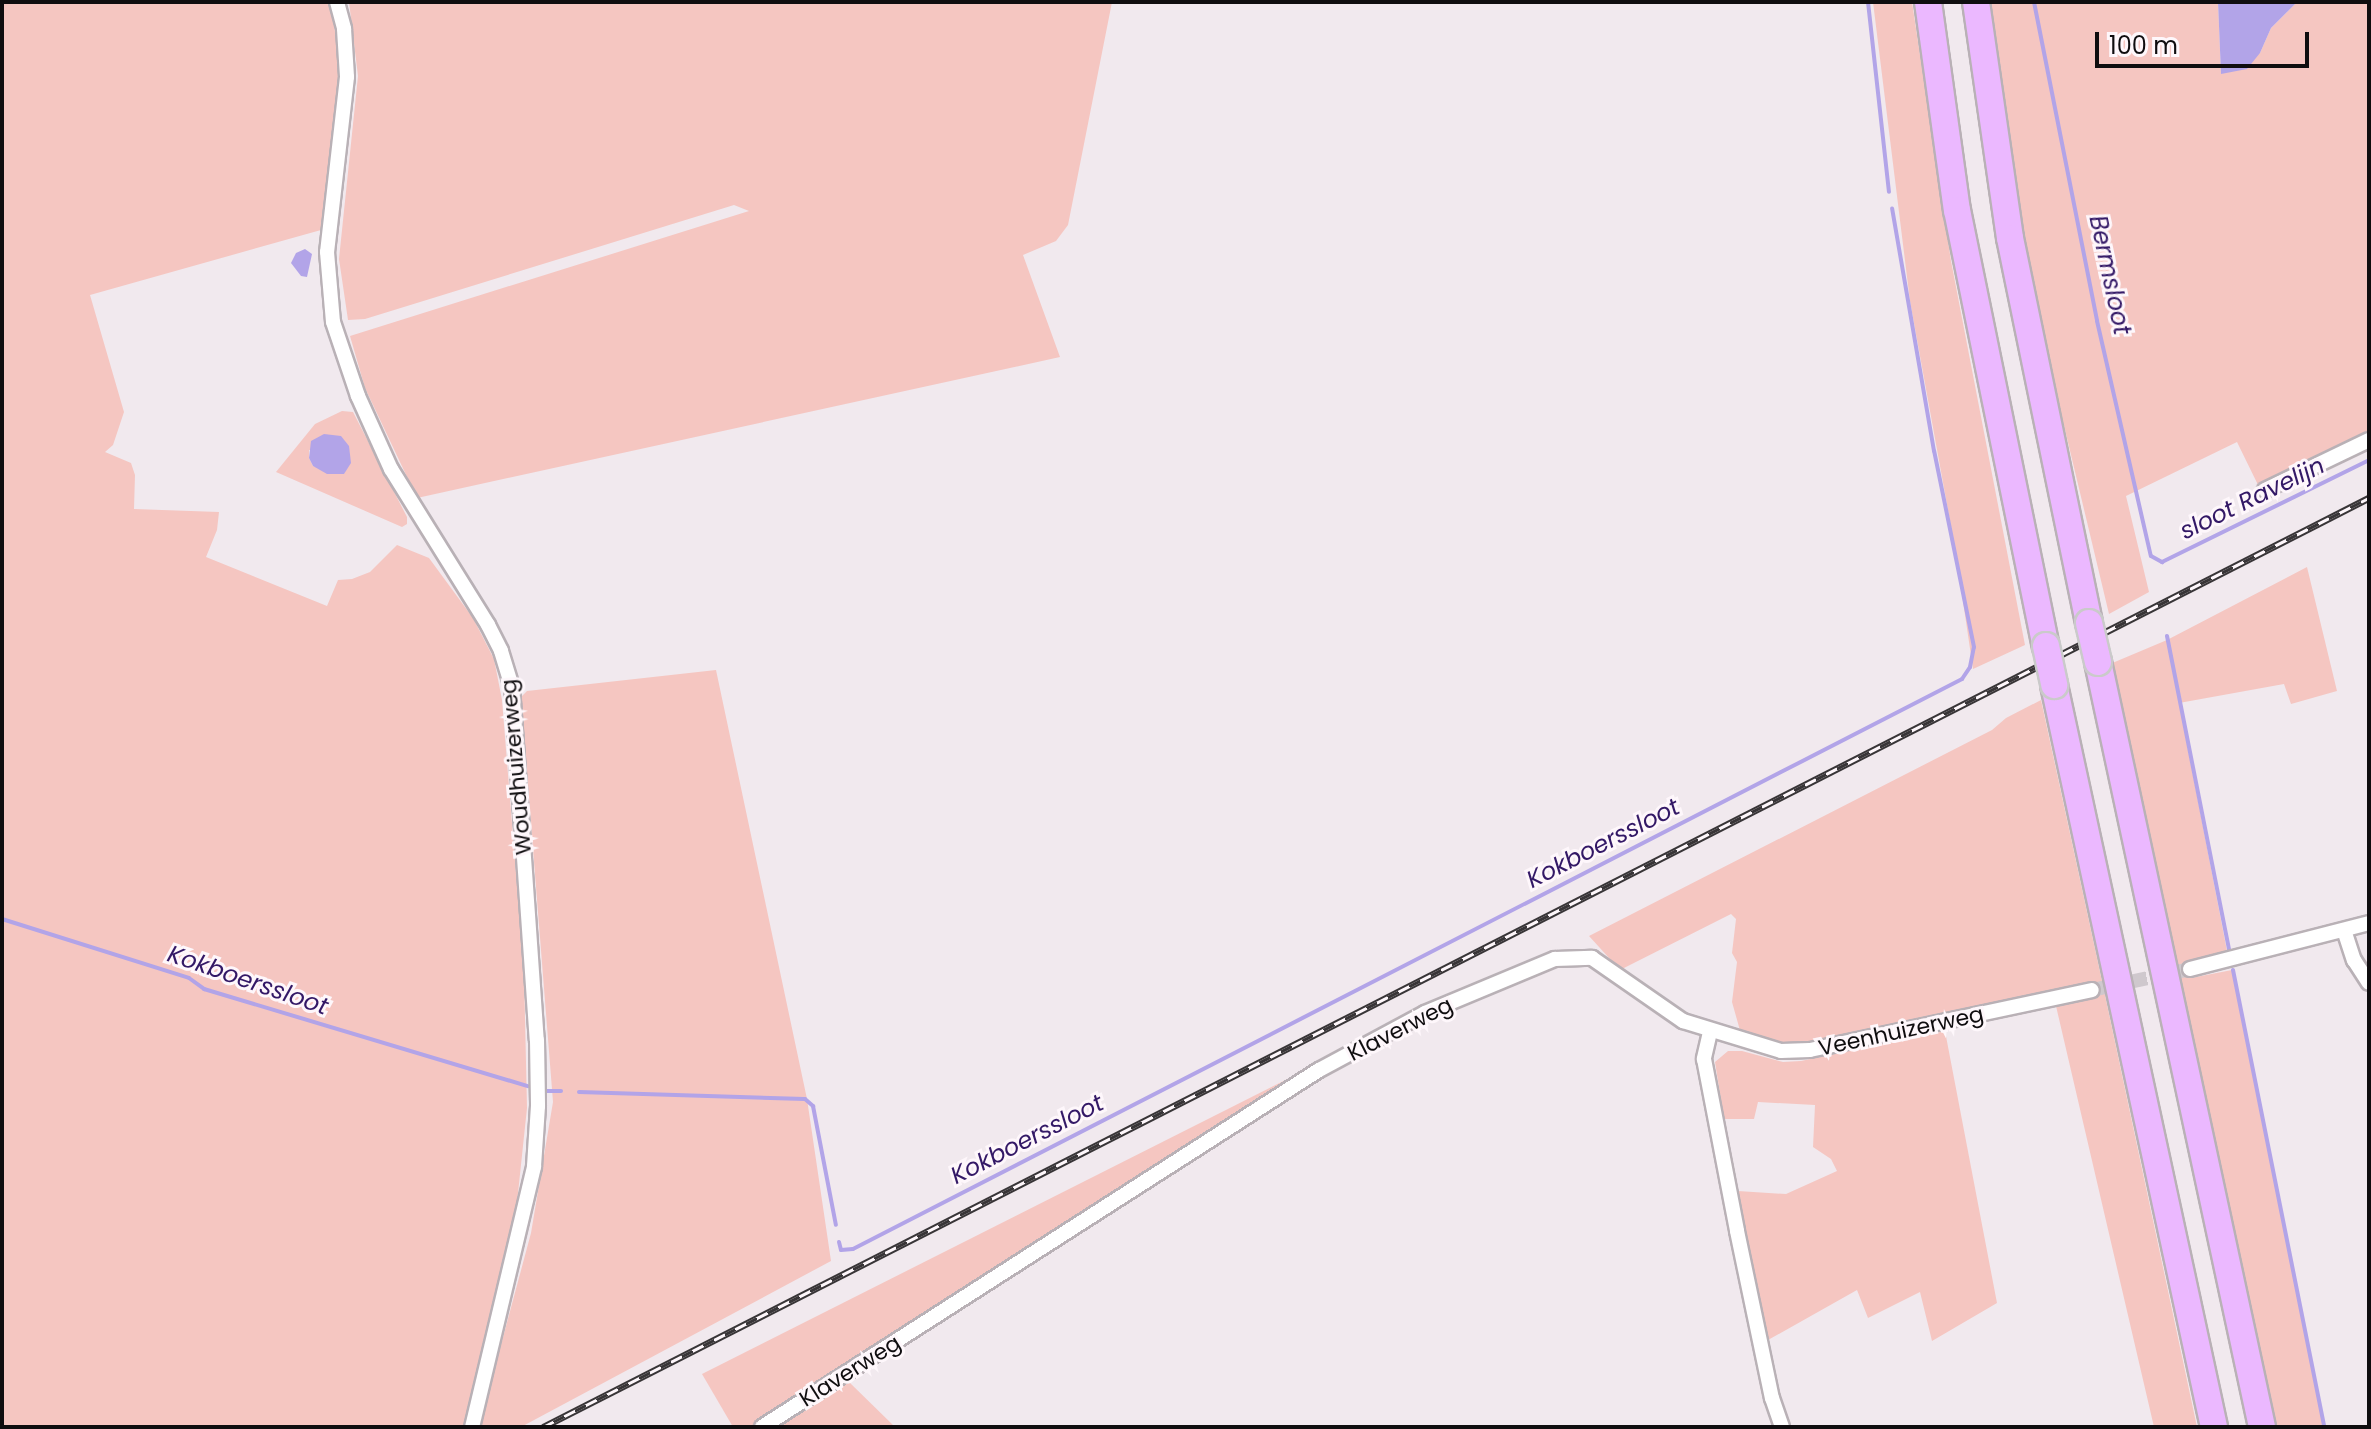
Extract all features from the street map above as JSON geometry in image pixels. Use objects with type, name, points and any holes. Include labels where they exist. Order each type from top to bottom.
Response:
[{"type":"highway","points":[[1928,2],[1957,210],[2054,685],[2214,1427]]},
{"type":"highway","points":[[1976,2],[2010,238],[2089,623],[2262,1427]]},
{"type":"street","name":"Woudhuizerweg","points":[[337,2],[344,29],[347,77],[327,252],[333,322],[358,396],[391,469],[488,625],[501,651],[512,686],[537,1040],[538,1106],[534,1167],[472,1427]]},
{"type":"street","points":[[2265,490],[2369,440]]},
{"type":"street","points":[[2190,969],[2369,923]]},
{"type":"street","points":[[2344,930],[2354,960],[2369,983]]},
{"type":"street","name":"Klaverweg","points":[[762,1427],[1319,1070],[1425,1013],[1555,959],[1585,956],[1599,961],[1675,1016],[1710,1032]]},
{"type":"street","name":"Veenhuizerweg","points":[[1710,1032],[1765,1049],[1797,1052],[2092,990]]},
{"type":"street","points":[[1710,1032],[1704,1059],[1762,1353],[1782,1427]]},
{"type":"shaded area","points":[[2,2],[328,2],[332,12],[339,58],[337,121],[321,230],[90,295],[124,412],[113,445],[105,452],[131,463],[135,475],[134,509],[219,512],[217,530],[206,557],[327,606],[338,580],[352,579],[370,572],[397,545],[429,558],[473,618],[494,659],[502,700],[524,972],[527,1108],[516,1212],[465,1427],[2,1427]]},
{"type":"shaded area","points":[[349,2],[1112,2],[1068,225],[1056,241],[1023,255],[1060,357],[417,498],[365,388],[350,336],[749,211],[734,205],[365,319],[348,320],[339,259],[358,76]]},
{"type":"shaded area","points":[[1873,2],[1912,2],[1951,261],[2025,645],[1973,669],[1956,554],[1910,301]]},
{"type":"shaded area","points":[[1991,2],[2218,2],[2221,74],[2260,53],[2271,28],[2297,2],[2369,2],[2369,433],[2260,489],[2237,442],[2126,496],[2149,592],[2109,614],[2050,367],[2025,238]]},
{"type":"shaded area","points":[[2218,2],[2297,2],[2271,28],[2260,53],[2247,69],[2221,74]]},
{"type":"shaded area","points":[[305,249],[312,254],[307,277],[301,276],[291,263],[296,253]]},
{"type":"shaded area","points":[[342,411],[353,412],[407,517],[407,524],[402,527],[276,472],[315,424]],"holes":[[[349,446],[344,474],[313,466],[309,450]]]},
{"type":"shaded area","points":[[324,434],[341,436],[349,446],[351,463],[344,474],[327,474],[313,466],[309,458],[311,441]]},
{"type":"shaded area","points":[[2307,567],[2337,691],[2291,704],[2284,684],[2179,703],[2228,956],[2189,962],[2191,978],[2232,970],[2324,1427],[2274,1427],[2110,664],[2167,640]]},
{"type":"shaded area","points":[[716,670],[807,1099],[831,1261],[521,1427],[479,1427],[531,1233],[553,1102],[521,697],[527,691]]},
{"type":"shaded area","points":[[2041,700],[2197,1427],[2154,1427],[2056,1006],[2094,997],[2092,983],[1790,1047],[1741,1034],[1732,1002],[1737,962],[1732,953],[1736,919],[1731,914],[1620,970],[1589,936],[1992,730],[2006,718]]},
{"type":"shaded area","points":[[1945,1031],[1997,1303],[1932,1341],[1920,1292],[1868,1318],[1857,1290],[1768,1340],[1738,1191],[1786,1194],[1837,1171],[1831,1159],[1813,1147],[1815,1105],[1758,1102],[1754,1119],[1724,1119],[1715,1062],[1728,1051],[1742,1051],[1783,1062],[1801,1061]]},
{"type":"shaded area","points":[[1321,1062],[753,1427],[733,1427],[702,1374]]},
{"type":"shaded area","points":[[847,1380],[895,1427],[775,1427]]},
{"type":"waterway","name":"Kokboerssloot","points":[[1868,2],[1889,192]]},
{"type":"waterway","name":"Bermsloot","points":[[2034,2],[2097,321],[2151,556],[2162,562],[2369,460]]},
{"type":"waterway","name":"Kokboerssloot","points":[[839,1242],[841,1250],[853,1249],[1962,679],[1970,667],[1974,647],[1934,451],[1892,209]]},
{"type":"waterway","points":[[2167,636],[2230,953]]},
{"type":"waterway","name":"Kokboerssloot","points":[[2,919],[189,978],[204,989],[528,1086]]},
{"type":"waterway","points":[[2233,970],[2324,1427]]},
{"type":"waterway","name":"Kokboerssloot","points":[[547,1091],[561,1091]]},
{"type":"waterway","name":"Kokboerssloot","points":[[579,1092],[805,1099],[813,1106],[836,1225]]},
{"type":"tunnel","points":[[2092,990],[2190,969]]},
{"type":"railway","points":[[543,1427],[2369,498]]},
{"type":"water label","name":"sloot Ravelijn","points":[[2252,498]]}]
